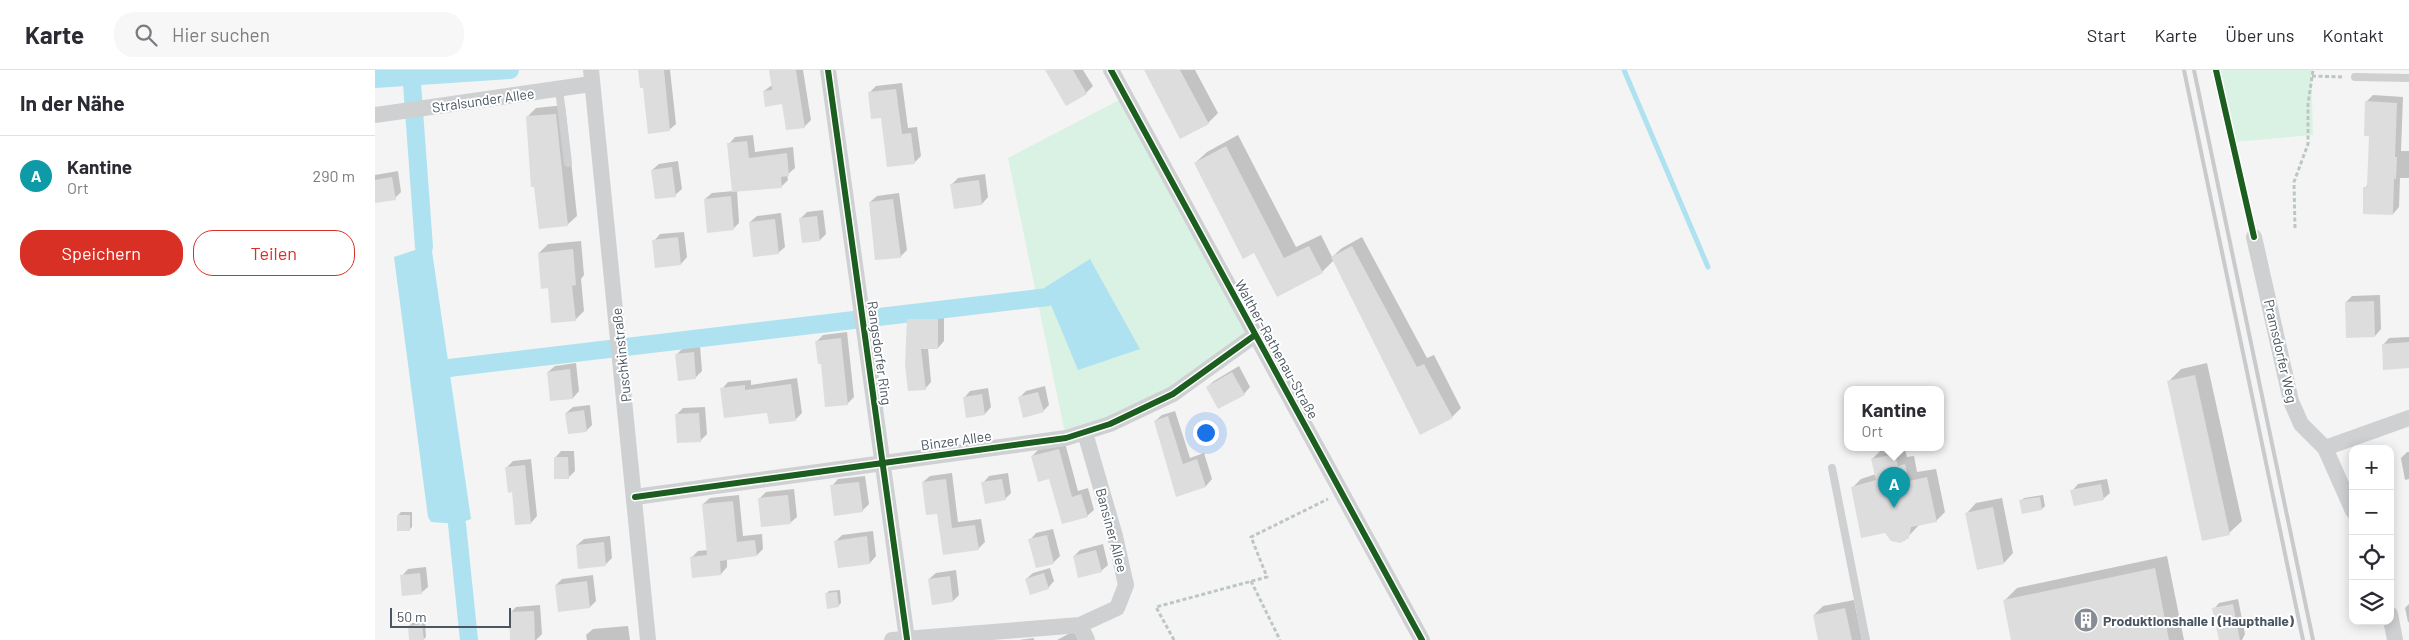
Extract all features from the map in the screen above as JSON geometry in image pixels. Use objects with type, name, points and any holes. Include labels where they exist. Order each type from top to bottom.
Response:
[{"type":"street","name":"Rangsdorfer Ring","points":[[828,70],[882,463],[899,639]]},
{"type":"street","name":"Walther-Rathenau-Straße","points":[[1111,70],[1421,640]]},
{"type":"street","name":"Stralsunder Allee","points":[[375,115],[559,89],[591,77]]},
{"type":"street","name":"Puschkinstraße","points":[[591,77],[619,332],[648,640]]},
{"type":"street","name":"Pramsdorfer Weg","points":[[2254,237],[2291,401],[2301,424],[2325,448],[2349,501]]},
{"type":"street","name":"Binzer Allee","points":[[635,497],[1066,438],[1110,424],[1173,394],[1255,335]]},
{"type":"street","points":[[2325,448],[2409,418]]},
{"type":"street","name":"Bansiner Allee","points":[[899,639],[983,636],[1080,625],[1117,608],[1126,585],[1115,536],[1085,433]]},
{"type":"street","points":[[1080,625],[1087,640]]},
{"type":"street","points":[[2392,625],[2395,640]]},
{"type":"lane","points":[[2355,77],[2409,78]]},
{"type":"lane","points":[[559,89],[568,163]]},
{"type":"lane","points":[[1832,468],[1866,640]]},
{"type":"path","points":[[2295,228],[2294,182],[2308,144],[2308,104],[2313,70]]},
{"type":"path","points":[[2312,76],[2355,77]]},
{"type":"path","points":[[1174,640],[1156,607],[1267,577],[1251,537],[1341,492]]},
{"type":"path","points":[[1251,581],[1280,640]]},
{"type":"green space","points":[[2220,70],[2311,70],[2313,135],[2233,142]]},
{"type":"green space","points":[[1125,97],[1255,335],[1173,394],[1066,438],[1008,158]]},
{"type":"water","points":[[424,247],[432,251],[471,519],[457,524],[431,522],[428,517],[394,257]]},
{"type":"water","points":[[1090,259],[1140,349],[1078,370],[1044,288]]},
{"type":"building","points":[[638,70],[664,70],[670,131],[648,134],[643,88],[640,88]]},
{"type":"building","points":[[769,70],[796,70],[805,128],[786,130],[782,104],[765,107],[763,91],[772,90]]},
{"type":"building","points":[[1045,70],[1073,70],[1087,94],[1066,106]]},
{"type":"building","points":[[1144,70],[1180,70],[1209,124],[1180,139]]},
{"type":"building","points":[[896,89],[902,134],[911,133],[915,164],[887,167],[881,118],[871,119],[868,92]]},
{"type":"building","points":[[2365,101],[2397,103],[2395,157],[2397,157],[2393,215],[2363,214],[2363,187],[2367,187],[2369,136],[2364,136]]},
{"type":"building","points":[[556,114],[568,226],[539,229],[534,187],[531,187],[526,116]]},
{"type":"building","points":[[747,141],[749,158],[787,153],[789,176],[781,177],[782,188],[732,192],[727,143]]},
{"type":"building","points":[[1226,146],[1284,258],[1309,246],[1323,273],[1277,297],[1254,253],[1243,259],[1194,163]]},
{"type":"building","points":[[672,167],[676,197],[655,199],[651,170]]},
{"type":"building","points":[[392,177],[396,200],[375,203],[375,180]]},
{"type":"building","points":[[979,180],[982,205],[954,209],[950,184]]},
{"type":"building","points":[[731,196],[734,230],[707,233],[704,199]]},
{"type":"building","points":[[893,199],[901,258],[875,260],[869,202]]},
{"type":"building","points":[[817,216],[820,241],[802,243],[799,218]]},
{"type":"building","points":[[775,219],[779,254],[753,257],[749,222]]},
{"type":"building","points":[[678,237],[681,265],[655,268],[652,240]]},
{"type":"building","points":[[1352,246],[1417,367],[1424,364],[1453,418],[1420,435],[1331,257]]},
{"type":"building","points":[[573,249],[576,285],[572,286],[576,321],[551,323],[548,288],[541,289],[538,253]]},
{"type":"building","points":[[2374,301],[2375,337],[2346,338],[2345,302]]},
{"type":"building","points":[[907,319],[938,319],[938,349],[921,349],[926,390],[908,391],[905,365]]},
{"type":"building","points":[[841,338],[848,405],[825,407],[821,364],[818,364],[815,341]]},
{"type":"building","points":[[2409,342],[2409,368],[2383,370],[2382,344]]},
{"type":"building","points":[[694,352],[696,379],[678,381],[675,354]]},
{"type":"building","points":[[570,369],[573,399],[550,401],[547,372]]},
{"type":"building","points":[[1232,372],[1245,395],[1218,409],[1206,387]]},
{"type":"building","points":[[2195,375],[2230,535],[2202,541],[2167,381]]},
{"type":"building","points":[[791,384],[796,421],[769,424],[767,413],[724,418],[720,388],[745,385],[745,390]]},
{"type":"building","points":[[1038,392],[1044,412],[1023,418],[1018,397]]},
{"type":"building","points":[[982,394],[985,415],[966,418],[963,397]]},
{"type":"building","points":[[584,410],[587,432],[568,434],[565,413]]},
{"type":"building","points":[[699,413],[701,442],[677,443],[675,414]]},
{"type":"building","points":[[1168,416],[1183,464],[1197,459],[1206,487],[1176,497],[1154,421]]},
{"type":"building","points":[[1059,449],[1072,497],[1081,494],[1088,517],[1062,524],[1049,479],[1038,482],[1031,456]]},
{"type":"building","points":[[1895,454],[1898,466],[1905,464],[1909,481],[1927,477],[1937,522],[1911,527],[1909,538],[1900,543],[1891,541],[1885,533],[1861,538],[1851,487],[1876,480],[1871,459]]},
{"type":"building","points":[[554,457],[568,457],[569,479],[554,479]]},
{"type":"building","points":[[525,465],[531,524],[515,525],[512,492],[508,493],[505,467]]},
{"type":"building","points":[[946,479],[952,528],[975,525],[979,550],[943,555],[937,514],[926,515],[922,482]]},
{"type":"building","points":[[1002,479],[1006,500],[985,504],[981,482]]},
{"type":"building","points":[[859,482],[863,512],[834,516],[830,485]]},
{"type":"building","points":[[2101,484],[2104,500],[2074,506],[2070,490]]},
{"type":"building","points":[[788,495],[791,524],[761,527],[758,498]]},
{"type":"building","points":[[2040,497],[2042,510],[2022,514],[2019,500]]},
{"type":"building","points":[[733,501],[737,542],[755,540],[757,556],[720,561],[721,575],[692,578],[690,557],[707,555],[702,504]]},
{"type":"building","points":[[1993,507],[2004,564],[1977,570],[1965,513]]},
{"type":"building","points":[[397,515],[410,515],[410,531],[397,531]]},
{"type":"building","points":[[1047,535],[1054,564],[1036,568],[1028,539]]},
{"type":"building","points":[[867,536],[870,564],[838,568],[834,541]]},
{"type":"building","points":[[604,542],[606,566],[578,569],[576,545]]},
{"type":"building","points":[[1096,550],[1102,572],[1078,578],[1073,556]]},
{"type":"building","name":"Produktionshalle I (Haupthalle)","points":[[2155,568],[2169,640],[2011,640],[2003,600]]},
{"type":"building","points":[[420,573],[422,594],[402,596],[400,575]]},
{"type":"building","points":[[1044,573],[1049,589],[1030,595],[1025,579]]},
{"type":"building","points":[[950,576],[953,602],[932,605],[928,579]]},
{"type":"building","points":[[587,581],[590,608],[558,612],[555,585]]},
{"type":"building","points":[[837,592],[839,607],[827,609],[825,593]]},
{"type":"building","points":[[2233,604],[2240,640],[2219,640],[2212,608]]},
{"type":"building","points":[[1845,608],[1852,640],[1818,640],[1813,615]]},
{"type":"building","points":[[534,611],[535,640],[510,640],[509,612]]},
{"type":"building","points":[[422,624],[424,640],[409,640],[408,626]]},
{"type":"waterway","points":[[411,70],[424,247]]},
{"type":"waterway","points":[[375,79],[510,70]]},
{"type":"waterway","points":[[1624,70],[1708,267]]},
{"type":"waterway","points":[[449,368],[1048,297]]},
{"type":"waterway","points":[[457,524],[469,640]]},
{"type":"railway","points":[[2184,70],[2303,640]]},
{"type":"railway","points":[[2194,70],[2313,640]]},
{"type":"cycle path","points":[[828,70],[907,639]]},
{"type":"cycle path","points":[[1111,70],[1422,640]]},
{"type":"cycle path","points":[[2216,70],[2254,237]]},
{"type":"cycle path","points":[[635,497],[1066,438],[1110,424],[1173,394],[1255,335]]},
{"type":"place","name":"Kantine","points":[[1894,508]]},
{"type":"place","name":"Produktionshalle I (Haupthalle)","points":[[2086,620]]}]
